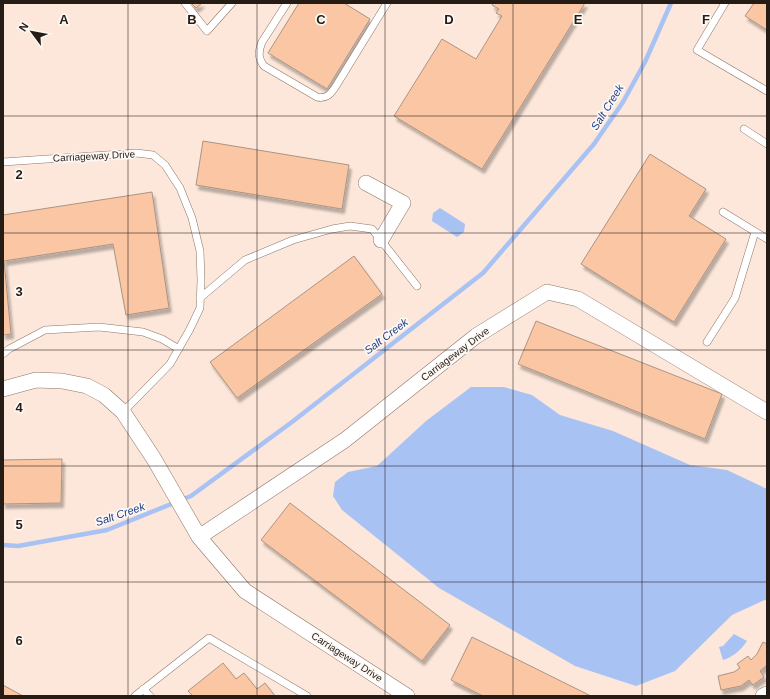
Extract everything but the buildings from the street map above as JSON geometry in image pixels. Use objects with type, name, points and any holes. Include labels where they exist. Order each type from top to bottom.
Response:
[{"type":"street","points":[[366,183],[403,203],[381,240]]},
{"type":"street","name":"Carriageway Drive","points":[[199,537],[345,440],[476,336],[547,292],[578,299],[767,412]]},
{"type":"street","name":"Carriageway Drive","points":[[3,389],[36,380],[62,381],[87,386],[104,396],[123,412],[154,459],[199,537],[245,591],[407,696]]},
{"type":"street","points":[[763,696],[767,694]]},
{"type":"lane","points":[[185,3],[207,31],[232,3]]},
{"type":"lane","points":[[287,3],[262,42],[259,49],[259,59],[264,66],[316,97],[322,98],[329,96],[336,86],[387,3]]},
{"type":"lane","points":[[725,3],[697,50],[767,92]]},
{"type":"lane","points":[[744,129],[767,144]]},
{"type":"lane","name":"Carriageway Drive","points":[[3,162],[136,153],[153,155],[165,165],[177,182],[192,218],[200,251],[200,308],[170,364],[123,412]]},
{"type":"lane","points":[[723,212],[767,239]]},
{"type":"lane","points":[[200,298],[245,260],[293,240],[332,229],[350,226],[372,229],[417,286]]},
{"type":"lane","points":[[707,342],[735,298],[755,232]]},
{"type":"lane","points":[[3,354],[9,349],[45,330],[99,327],[143,332],[162,339],[179,349]]},
{"type":"lane","points":[[135,696],[209,638],[307,696]]},
{"type":"lane","points":[[143,689],[150,696]]},
{"type":"water","points":[[440,208],[465,224],[464,232],[457,237],[432,221],[433,213]]},
{"type":"water","points":[[471,387],[504,387],[532,395],[560,415],[613,431],[690,465],[727,470],[767,489],[767,599],[732,615],[675,671],[636,686],[575,666],[439,588],[342,510],[333,496],[335,482],[348,472],[377,466],[426,421]]},
{"type":"water","points":[[734,634],[747,641],[736,653],[723,660],[719,647],[723,646]]},
{"type":"waterway","name":"Salt Creek","points":[[3,545],[18,546],[107,530],[191,496],[292,422],[483,273],[594,144],[623,102],[645,62],[671,3]]}]
